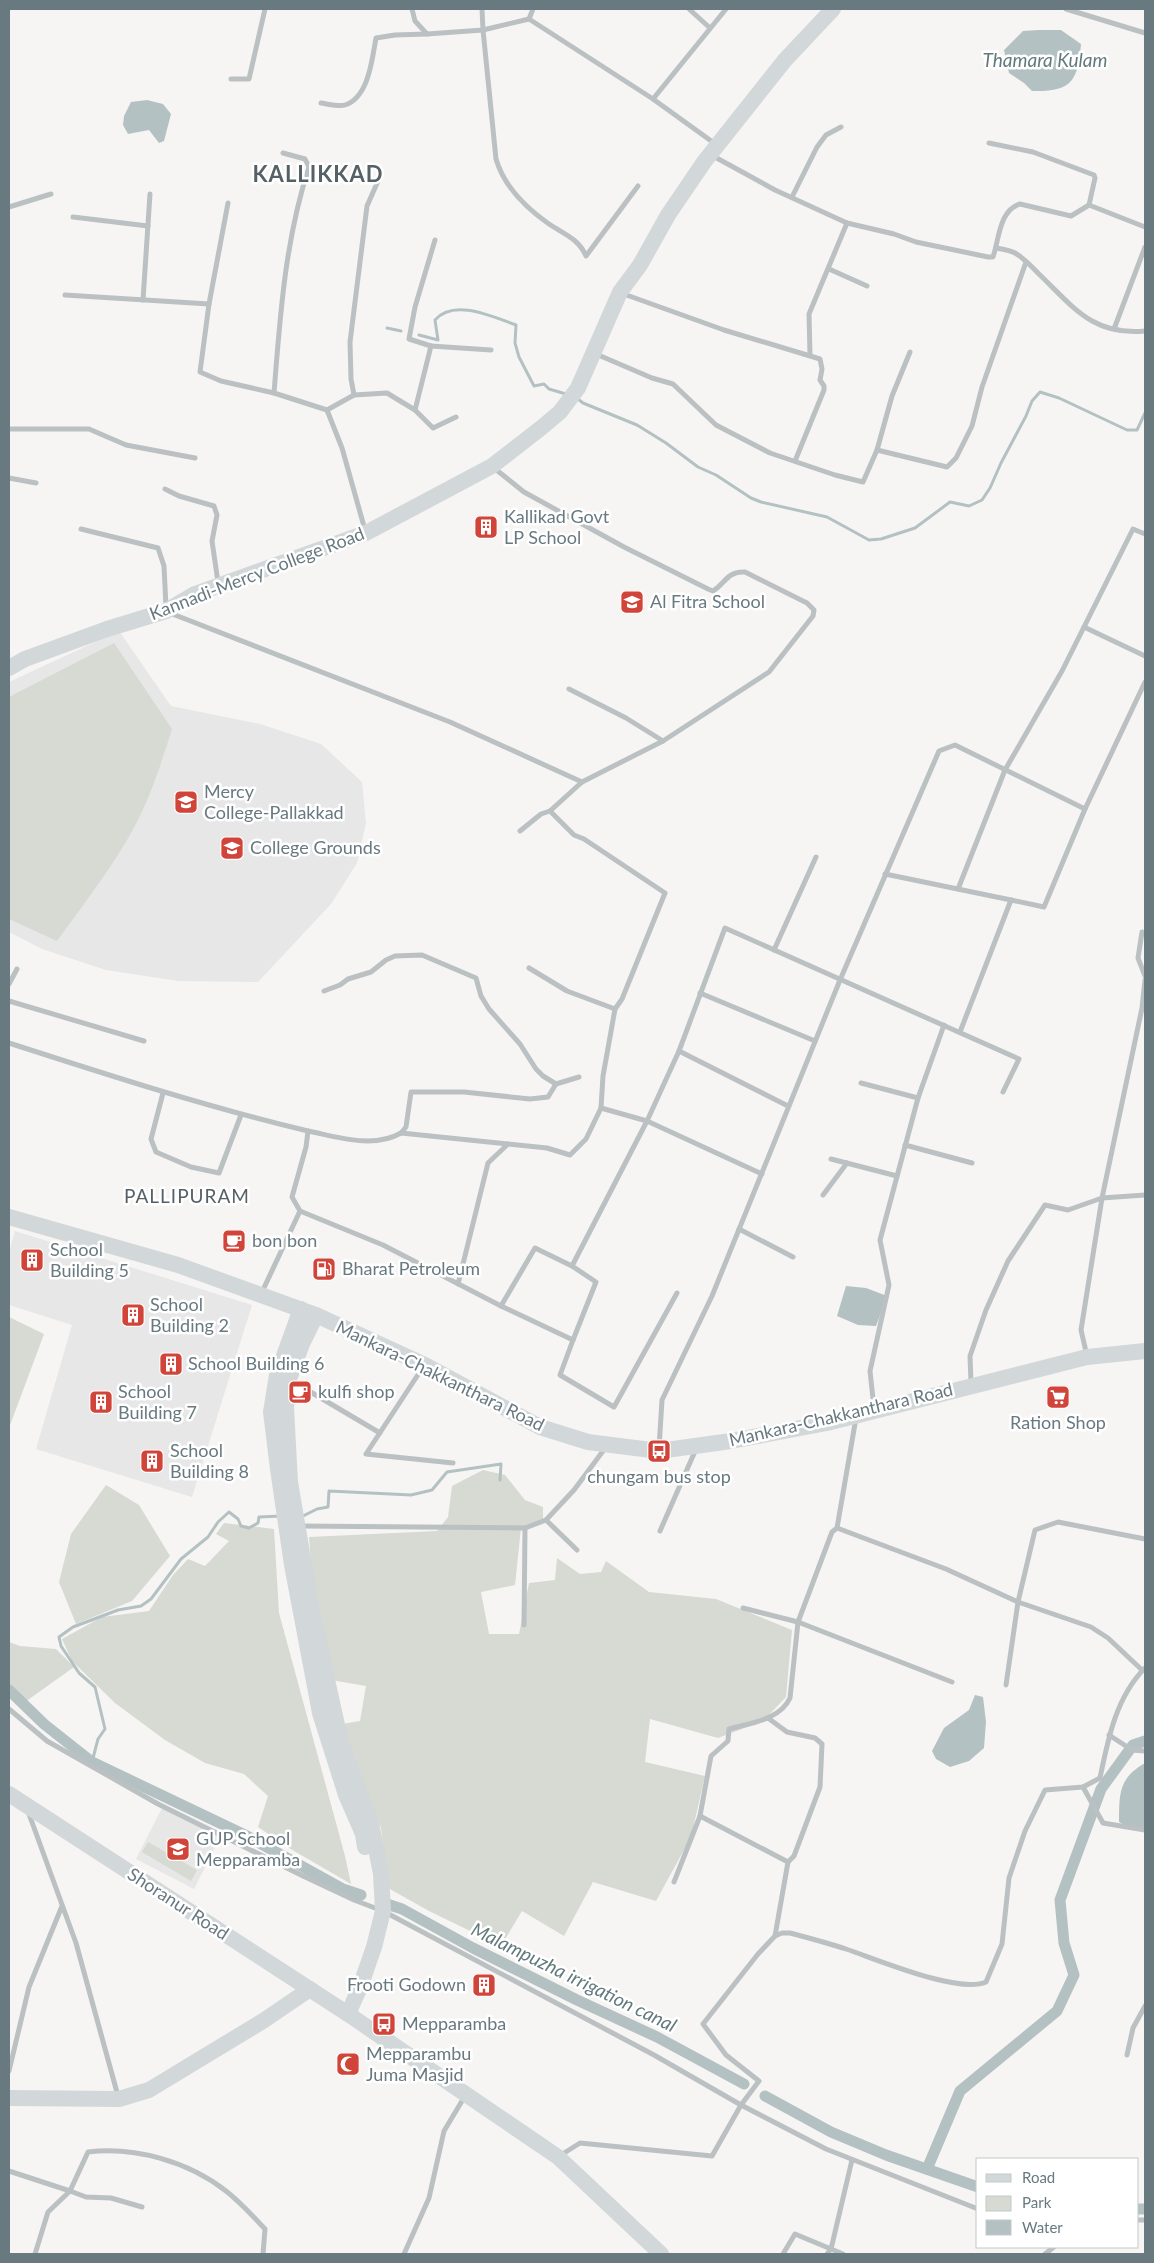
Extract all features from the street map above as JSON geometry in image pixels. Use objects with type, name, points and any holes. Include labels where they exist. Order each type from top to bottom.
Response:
[{"type":"main road","name":"Kannadi-Mercy College Road","points":[[9,668],[25,659],[107,629],[166,611],[195,594],[218,585],[289,562],[366,533],[492,466],[560,412],[578,388],[620,292],[640,265],[668,215],[714,150],[785,60],[833,9]]},
{"type":"main road","name":"Mankara-Chakkanthara Road","points":[[9,1217],[178,1265],[308,1312],[425,1365],[540,1427],[588,1442],[659,1451],[827,1423],[1088,1357],[1145,1351]]},
{"type":"main road","points":[[308,1312],[302,1344],[289,1379],[286,1407],[290,1482],[312,1612],[340,1743],[371,1823],[381,1874],[374,1947],[360,1987],[343,2011]]},
{"type":"main road","points":[[308,1312],[277,1375],[271,1412],[301,1621],[320,1713],[346,1795],[363,1834],[378,1909]]},
{"type":"main road","name":"Shoranur Road","points":[[9,1794],[310,1989],[558,2157],[661,2254]]},
{"type":"main road","points":[[9,2098],[119,2099],[149,2090],[262,2022],[310,1989]]},
{"type":"street","points":[[231,78],[249,79],[265,9]]},
{"type":"street","points":[[412,9],[415,21],[427,34]]},
{"type":"street","points":[[482,9],[496,159],[504,179],[512,190],[548,223],[582,246],[586,256],[638,186]]},
{"type":"street","points":[[529,19],[533,9]]},
{"type":"street","points":[[689,9],[710,28]]},
{"type":"street","points":[[654,99],[726,9]]},
{"type":"street","points":[[1066,9],[1145,33]]},
{"type":"street","points":[[321,104],[345,105],[360,94],[372,61],[376,38],[395,35],[483,30],[529,19],[654,99],[714,150],[775,190],[847,223],[961,252],[992,257],[1004,216],[1015,205],[1020,204],[1071,216],[1089,204],[1094,175],[1033,152],[989,143]]},
{"type":"street","points":[[792,197],[817,146],[826,135],[841,127]]},
{"type":"street","points":[[274,392],[288,254],[295,214],[309,167],[305,158],[283,153]]},
{"type":"street","points":[[354,396],[351,379],[350,342],[367,206],[378,181]]},
{"type":"street","points":[[9,207],[51,194]]},
{"type":"street","points":[[143,300],[150,194]]},
{"type":"street","points":[[228,203],[209,304],[200,372],[221,381],[274,392],[327,410],[354,396],[387,393],[415,410],[433,428],[456,417]]},
{"type":"street","points":[[1089,204],[1145,227]]},
{"type":"street","points":[[73,217],[148,226]]},
{"type":"street","points":[[810,355],[809,314],[847,223]]},
{"type":"street","points":[[435,240],[414,307],[409,338],[431,346],[491,350]]},
{"type":"street","points":[[1114,328],[1145,247]]},
{"type":"street","points":[[996,248],[1014,252],[1083,318],[1100,326],[1145,332]]},
{"type":"street","points":[[877,450],[947,467],[956,458],[972,426],[982,387],[1026,262]]},
{"type":"street","points":[[829,269],[867,286]]},
{"type":"street","points":[[620,292],[724,330],[820,359],[822,368],[820,380],[824,390],[795,461]]},
{"type":"street","points":[[65,295],[209,304]]},
{"type":"street","points":[[415,410],[431,346]]},
{"type":"street","points":[[593,353],[652,378],[672,384],[716,425],[770,453],[863,482],[877,450],[892,396],[910,352]]},
{"type":"street","points":[[327,410],[342,448],[366,533]]},
{"type":"street","points":[[9,429],[89,429],[126,445],[194,458]]},
{"type":"street","points":[[492,466],[524,492],[624,547],[708,589],[713,591],[718,588],[722,580],[738,572],[745,572],[806,603],[814,610],[813,616],[769,672],[664,741],[582,782],[550,811],[541,814],[520,831]]},
{"type":"street","points":[[9,478],[36,483]]},
{"type":"street","points":[[165,489],[179,496],[214,506],[217,515],[212,541],[218,585]]},
{"type":"street","points":[[81,529],[158,548],[164,566],[166,611],[450,722],[582,782]]},
{"type":"street","points":[[958,889],[1004,770],[1062,671],[1133,529],[1145,534]]},
{"type":"street","points":[[1084,627],[1145,656]]},
{"type":"street","points":[[886,874],[1044,907],[1085,809],[1145,682]]},
{"type":"street","points":[[569,689],[626,718],[664,741]]},
{"type":"street","points":[[659,1451],[662,1400],[712,1296],[840,980],[939,751],[955,746],[1085,809]]},
{"type":"street","points":[[401,1133],[547,1148],[570,1155],[586,1139],[601,1108],[603,1076],[615,1009],[622,999],[665,894],[584,839],[574,835],[550,811]]},
{"type":"street","points":[[774,950],[816,857]]},
{"type":"street","points":[[960,1032],[1011,900]]},
{"type":"street","points":[[572,1266],[646,1121],[679,1051],[725,928],[1019,1059],[1003,1092]]},
{"type":"street","points":[[1142,932],[1138,958],[1145,976]]},
{"type":"street","points":[[324,991],[340,985],[348,979],[371,972],[386,960],[395,956],[422,955],[476,978],[481,996],[489,1009],[520,1044],[536,1069],[556,1084]]},
{"type":"street","points":[[530,968],[567,991],[615,1009]]},
{"type":"street","points":[[9,984],[17,969]]},
{"type":"street","points":[[1088,1357],[1081,1330],[1102,1198],[1144,1008],[1145,980]]},
{"type":"street","points":[[700,993],[815,1041]]},
{"type":"street","points":[[9,1001],[144,1041]]},
{"type":"street","points":[[874,1411],[870,1371],[889,1285],[880,1240],[918,1098],[944,1025]]},
{"type":"street","points":[[9,1043],[163,1093],[241,1115],[308,1131],[362,1141],[390,1140],[406,1128],[411,1092],[464,1092],[530,1099],[548,1097],[556,1084],[578,1077]]},
{"type":"street","points":[[679,1051],[788,1106]]},
{"type":"street","points":[[861,1082],[918,1098]]},
{"type":"street","points":[[163,1093],[151,1139],[156,1152],[191,1167],[219,1173],[241,1115]]},
{"type":"street","points":[[601,1108],[646,1121],[762,1174]]},
{"type":"street","points":[[308,1131],[306,1147],[292,1198],[300,1211],[383,1245],[501,1306],[572,1340]]},
{"type":"street","points":[[458,1284],[488,1164],[508,1144]]},
{"type":"street","points":[[905,1145],[972,1163]]},
{"type":"street","points":[[831,1159],[897,1176]]},
{"type":"street","points":[[823,1196],[847,1163]]},
{"type":"street","points":[[971,1386],[970,1356],[986,1310],[1008,1262],[1045,1205],[1068,1210],[1102,1198],[1145,1195]]},
{"type":"street","points":[[261,1294],[300,1211]]},
{"type":"street","points":[[739,1228],[793,1257]]},
{"type":"street","points":[[501,1306],[535,1248],[572,1266],[596,1282],[560,1375],[614,1407],[677,1293]]},
{"type":"street","points":[[425,1365],[366,1454],[453,1463]]},
{"type":"street","points":[[289,1379],[380,1434]]},
{"type":"street","points":[[674,1882],[700,1816],[711,1756],[728,1740],[729,1729],[768,1718],[785,1707],[790,1698],[798,1622],[832,1532],[837,1528],[857,1415]]},
{"type":"street","points":[[297,1526],[525,1528],[546,1520],[574,1490],[608,1444]]},
{"type":"street","points":[[660,1531],[698,1446]]},
{"type":"street","points":[[546,1520],[577,1550]]},
{"type":"street","points":[[1006,1685],[1018,1602],[1035,1530],[1058,1522],[1145,1539]]},
{"type":"street","points":[[524,1625],[525,1528]]},
{"type":"street","points":[[558,2157],[580,2143],[712,2156],[741,2105],[759,2081],[726,2054],[703,2024],[758,1954],[775,1936],[782,1933],[790,1933],[844,1948],[896,1967],[938,1978],[977,1986],[986,1982],[1002,1944],[1009,1878],[1026,1831],[1046,1790],[1083,1787],[1100,1778],[1109,1735],[1119,1707],[1144,1669],[1108,1638],[1091,1627],[1018,1602],[946,1569],[837,1528]]},
{"type":"street","points":[[743,1608],[798,1622],[952,1682]]},
{"type":"street","points":[[9,1709],[47,1741],[158,1804],[301,1875],[378,1909],[654,2055],[741,2105],[826,2149],[976,2208]]},
{"type":"street","points":[[768,1718],[787,1732],[815,1738],[822,1744],[820,1787],[803,1836],[794,1856],[788,1862],[775,1936]]},
{"type":"street","points":[[1109,1735],[1132,1750],[1145,1752]]},
{"type":"street","points":[[1083,1787],[1104,1823],[1145,1830]]},
{"type":"street","points":[[26,1805],[76,1943],[119,2099]]},
{"type":"street","points":[[700,1816],[788,1862]]},
{"type":"street","points":[[9,2071],[29,1987],[62,1906]]},
{"type":"street","points":[[1127,2055],[1132,2028],[1145,2006]]},
{"type":"street","points":[[404,2254],[430,2198],[444,2130],[466,2093]]},
{"type":"street","points":[[35,2254],[48,2212],[70,2191],[88,2152],[107,2150],[144,2155],[188,2168],[226,2191],[265,2229],[263,2254]]},
{"type":"street","points":[[827,2254],[831,2249],[852,2160]]},
{"type":"street","points":[[9,2172],[86,2197],[111,2198],[142,2207]]},
{"type":"street","points":[[783,2254],[795,2234],[843,2254]]},
{"type":"shaded area","name":"Mercy College-Pallakkad","points":[[119,631],[171,706],[260,724],[321,744],[362,782],[366,823],[357,863],[331,904],[258,982],[178,981],[106,970],[42,949],[9,932],[9,682]]},
{"type":"shaded area","points":[[15,1231],[252,1305],[192,1497],[36,1449],[72,1325],[9,1305],[9,1252]]},
{"type":"shaded area","name":"GUP School Mepparamba","points":[[162,1808],[220,1838],[194,1889],[136,1859]]},
{"type":"green space","points":[[114,643],[172,729],[153,786],[134,827],[102,879],[57,941],[9,919],[9,697]]},
{"type":"green space","points":[[9,1317],[44,1334],[9,1428]]},
{"type":"green space","points":[[483,1470],[505,1475],[525,1500],[543,1507],[543,1522],[521,1528],[515,1585],[481,1592],[489,1634],[519,1634],[529,1583],[555,1580],[557,1558],[580,1574],[601,1572],[606,1561],[649,1592],[716,1599],[792,1630],[786,1697],[763,1721],[718,1738],[650,1719],[645,1762],[705,1776],[691,1837],[656,1901],[593,1882],[564,1936],[522,1911],[501,1946],[429,1911],[388,1888],[381,1828],[357,1777],[342,1724],[360,1721],[366,1686],[331,1680],[314,1604],[309,1537],[437,1531],[448,1517],[452,1486]]},
{"type":"green space","points":[[106,1485],[139,1505],[170,1556],[132,1601],[76,1624],[59,1582],[71,1534]]},
{"type":"green space","points":[[224,1523],[274,1529],[279,1613],[351,1884],[289,1848],[258,1827],[268,1796],[244,1774],[205,1763],[165,1740],[115,1703],[72,1661],[62,1639],[102,1617],[149,1611],[173,1575],[188,1559],[205,1566],[229,1541],[216,1534]]},
{"type":"green space","points":[[9,1642],[20,1646],[56,1649],[74,1667],[25,1702],[9,1684]]},
{"type":"green space","points":[[148,1842],[197,1870],[191,1881],[142,1852]]},
{"type":"water","name":"Thamara Kulam","points":[[1061,30],[1081,44],[1078,68],[1070,82],[1064,87],[1045,91],[1032,91],[1009,73],[1004,50],[1023,31]]},
{"type":"water","points":[[147,100],[163,104],[171,114],[164,141],[159,143],[149,130],[128,134],[123,125],[124,116],[131,102]]},
{"type":"water","points":[[846,1286],[866,1288],[887,1296],[876,1326],[858,1325],[837,1316]]},
{"type":"water","points":[[975,1695],[983,1697],[986,1722],[984,1748],[969,1761],[950,1767],[936,1759],[932,1751],[944,1728],[969,1710]]},
{"type":"water","points":[[1145,1763],[1145,1830],[1128,1827],[1119,1822],[1119,1803],[1125,1781],[1130,1774]]},
{"type":"waterway","points":[[419,335],[438,340],[435,320],[452,310],[474,311],[516,325],[515,343],[519,357],[534,386],[544,384],[549,389],[566,394]]},
{"type":"waterway","points":[[387,328],[401,331]]},
{"type":"waterway","points":[[578,399],[583,403],[637,425],[666,443],[698,467],[716,475],[751,498],[827,517],[869,540],[881,539],[915,528],[950,502],[969,506],[982,500],[990,488],[1032,401],[1040,392],[1059,398],[1127,430],[1137,430],[1145,413]]},
{"type":"waterway","points":[[301,1517],[317,1509],[328,1507],[329,1491],[411,1495],[432,1490],[447,1472],[501,1464],[500,1480]]},
{"type":"waterway","points":[[92,1762],[98,1739],[105,1729],[95,1687],[79,1673],[61,1646],[59,1637],[73,1627],[118,1610],[141,1606],[151,1599],[181,1559],[208,1537],[218,1522],[229,1512],[238,1519],[241,1526],[249,1528],[258,1523],[259,1517],[281,1516]]},
{"type":"waterway","name":"Malampuzha irrigation canal","points":[[9,1690],[44,1724],[92,1762],[247,1836],[343,1889],[361,1895]]},
{"type":"waterway","points":[[927,2169],[960,2091],[1057,2011],[1074,1975],[1064,1943],[1060,1900],[1101,1789],[1133,1745],[1145,1741]]},
{"type":"waterway","name":"Malampuzha irrigation canal","points":[[387,1904],[402,1909],[473,1948],[577,2000],[657,2037],[744,2084]]},
{"type":"waterway","name":"Malampuzha irrigation canal","points":[[765,2096],[831,2132],[886,2155],[976,2186]]},
{"type":"waterway","name":"Malampuzha irrigation canal","points":[[1139,2209],[1145,2209]]},
{"type":"place","name":"Kallikad Govt LP School","points":[[486,527]]},
{"type":"place","name":"Al Fitra School","points":[[632,602]]},
{"type":"place","name":"Mercy College-Pallakkad","points":[[186,802]]},
{"type":"place","name":"College Grounds","points":[[232,848]]},
{"type":"place","name":"bon bon","points":[[234,1241]]},
{"type":"place","name":"School Building 5","points":[[32,1260]]},
{"type":"place","name":"Bharat Petroleum","points":[[324,1269]]},
{"type":"place","name":"School Building 2","points":[[133,1315]]},
{"type":"place","name":"School Building 6","points":[[171,1364]]},
{"type":"place","name":"kulfi shop","points":[[300,1392]]},
{"type":"place","name":"Ration Shop","points":[[1058,1397]]},
{"type":"place","name":"School Building 7","points":[[101,1402]]},
{"type":"place","name":"chungam bus stop","points":[[659,1451]]},
{"type":"place","name":"School Building 8","points":[[152,1461]]},
{"type":"place","name":"GUP School Mepparamba","points":[[178,1849]]},
{"type":"place","name":"Frooti Godown","points":[[484,1985]]},
{"type":"place","name":"Mepparamba","points":[[384,2024]]},
{"type":"place","name":"Mepparambu Juma Masjid","points":[[348,2064]]},
{"type":"district","name":"KALLIKKAD","points":[[318,174]]},
{"type":"district","name":"PALLIPURAM","points":[[187,1196]]}]
